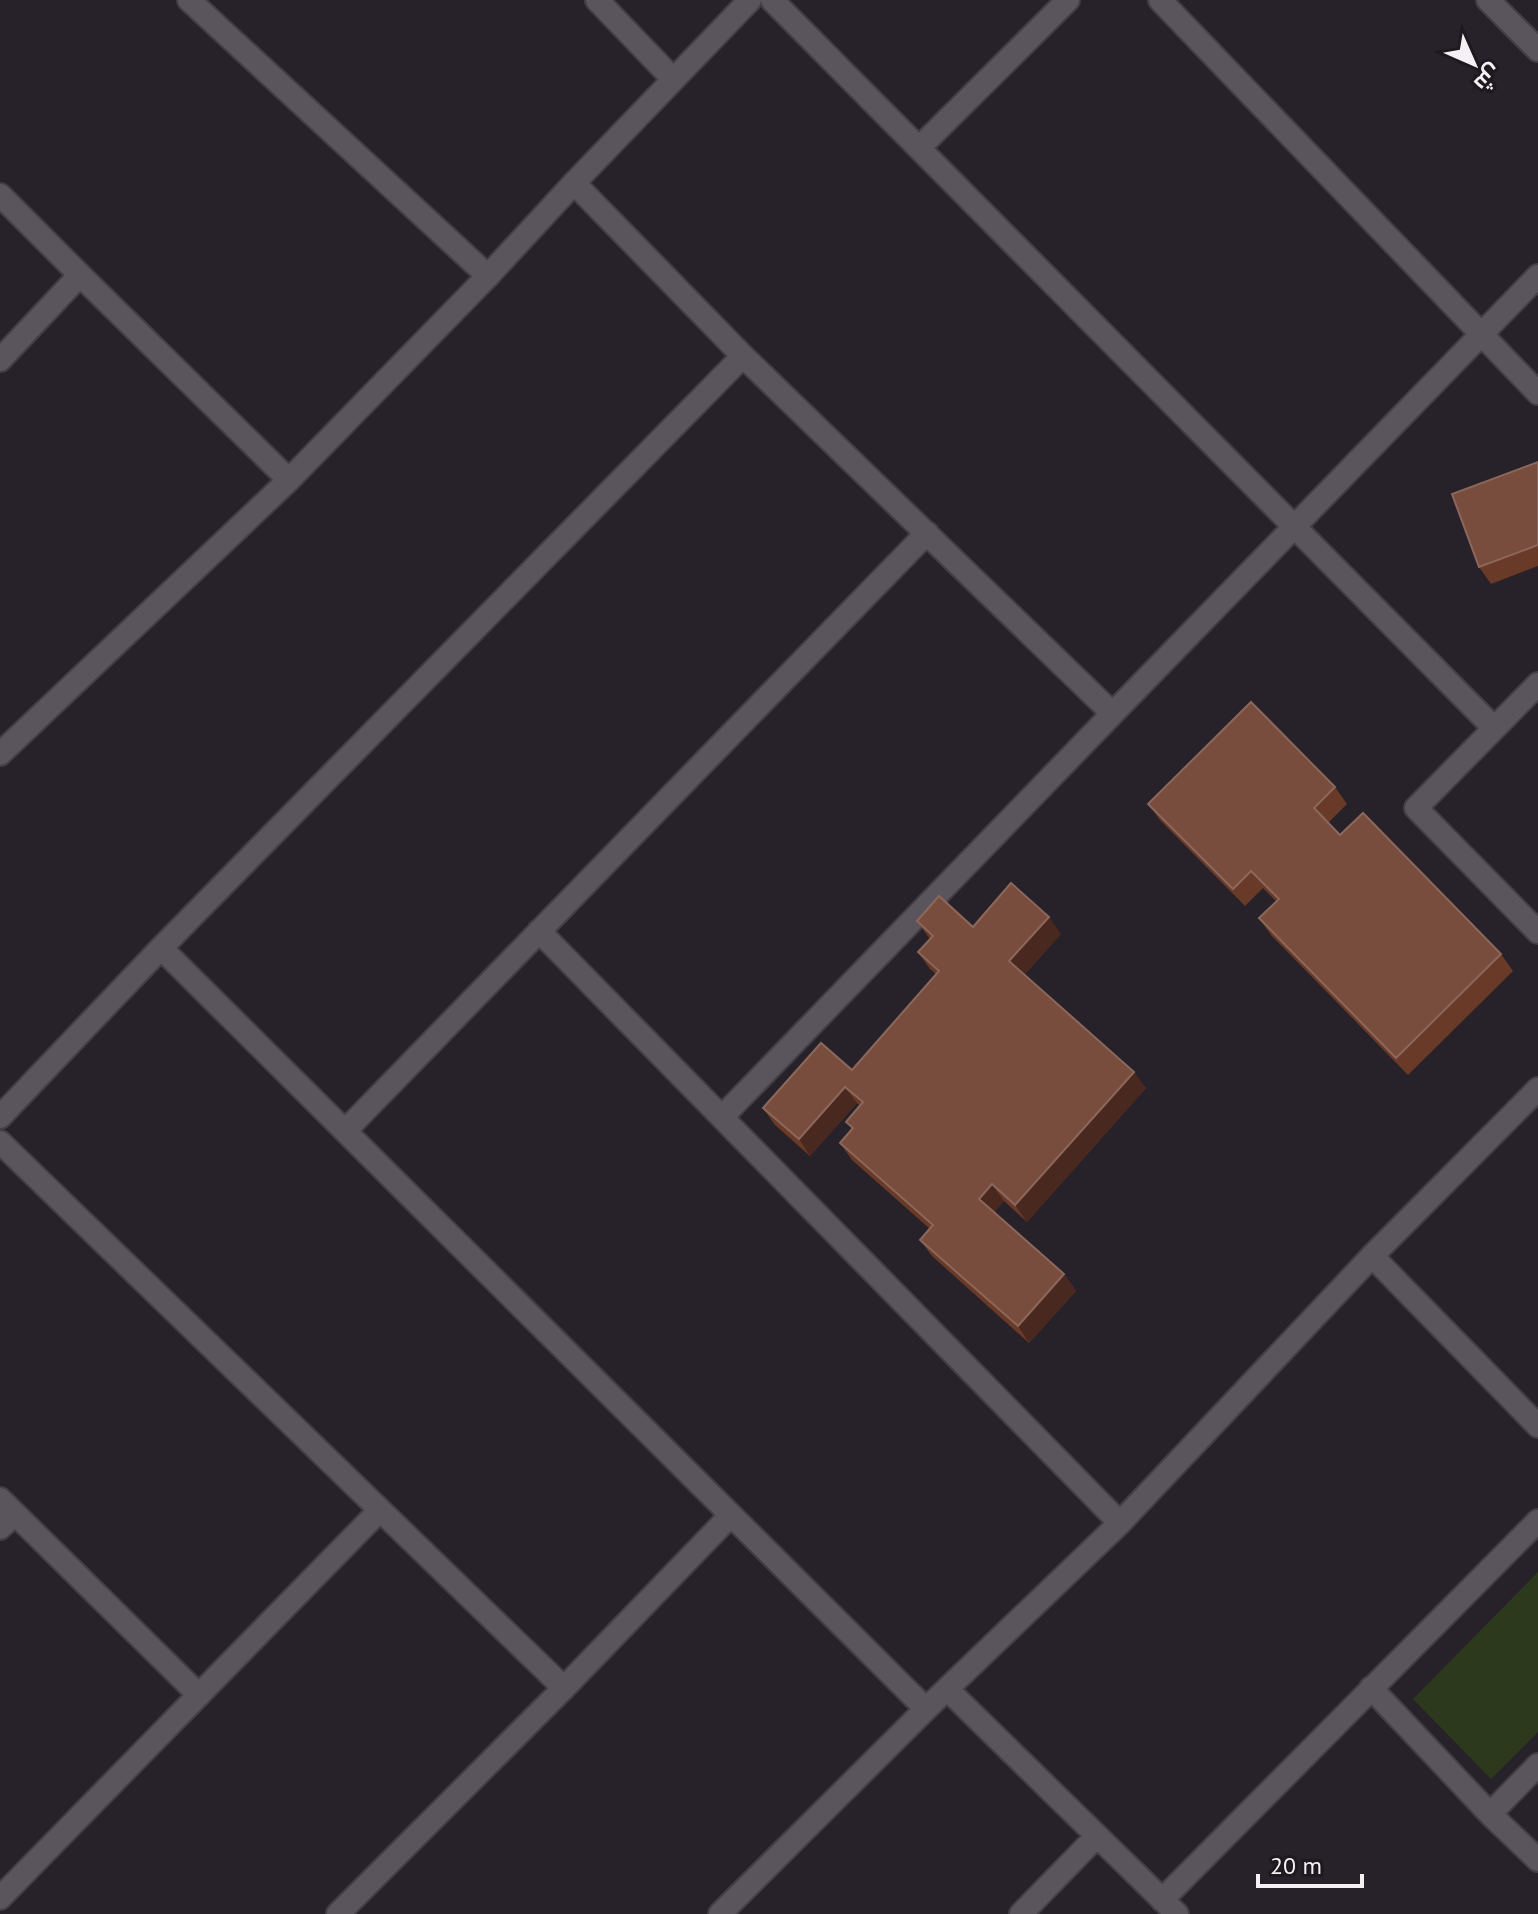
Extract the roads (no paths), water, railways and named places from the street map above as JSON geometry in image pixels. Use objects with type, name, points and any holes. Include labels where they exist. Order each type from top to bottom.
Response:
[{"type":"street","points":[[189,0],[488,276]]},
{"type":"street","points":[[597,0],[673,79]]},
{"type":"street","points":[[0,754],[289,480],[750,0]]},
{"type":"street","points":[[772,0],[1494,728]]},
{"type":"street","points":[[919,148],[1068,0]]},
{"type":"street","points":[[1160,0],[1538,393]]},
{"type":"street","points":[[1488,0],[1538,50]]},
{"type":"street","points":[[574,183],[743,356],[1112,713]]},
{"type":"street","points":[[0,195],[289,480]]},
{"type":"street","points":[[0,360],[80,275]]},
{"type":"street","points":[[722,1117],[1538,276]]},
{"type":"street","points":[[0,1117],[161,948],[743,356]]},
{"type":"street","points":[[345,1131],[927,533]]},
{"type":"street","points":[[1538,684],[1416,808],[1538,932]]},
{"type":"street","points":[[539,931],[1120,1523]]},
{"type":"street","points":[[161,948],[926,1709]]},
{"type":"street","points":[[720,1914],[926,1709],[1120,1523],[1372,1256],[1538,1089]]},
{"type":"street","points":[[0,1142],[564,1688]]},
{"type":"street","points":[[1372,1256],[1538,1426]]},
{"type":"street","points":[[0,1898],[380,1510]]},
{"type":"street","points":[[5,1514],[199,1695]]},
{"type":"street","points":[[338,1914],[564,1688],[731,1515]]},
{"type":"street","points":[[948,1690],[1170,1907],[1371,1688],[1538,1521]]},
{"type":"street","points":[[1371,1688],[1538,1860]]},
{"type":"street","points":[[1490,1814],[1538,1765]]},
{"type":"street","points":[[1021,1914],[1097,1836]]}]
